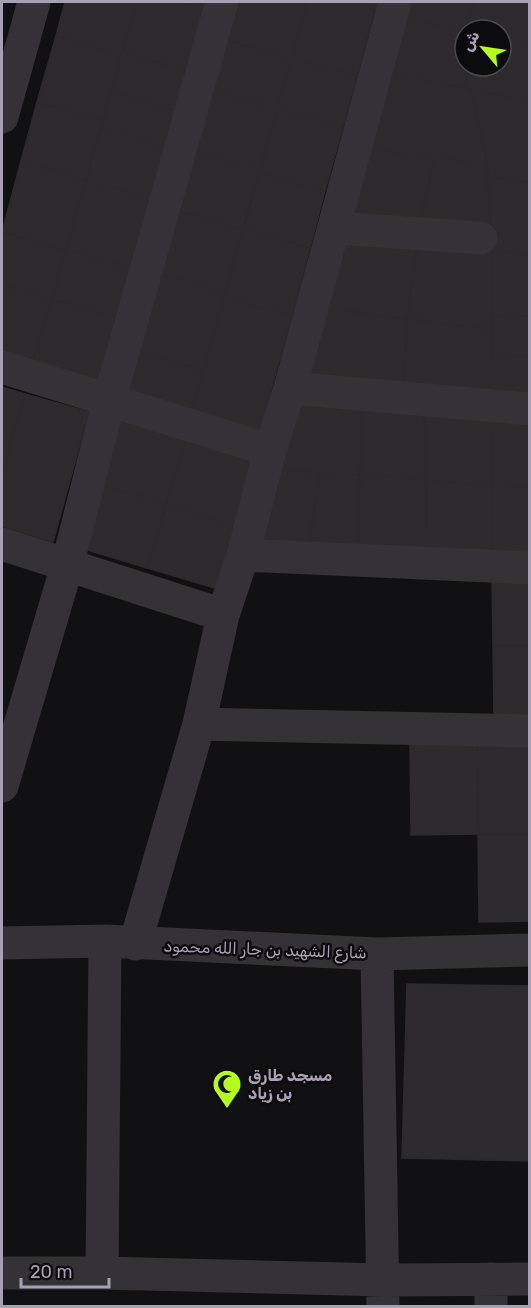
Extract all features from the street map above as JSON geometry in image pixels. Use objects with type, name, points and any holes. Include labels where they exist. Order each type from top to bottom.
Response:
[{"type":"street","points":[[2,117],[10,53],[34,2]]},
{"type":"street","points":[[4,765],[66,566],[109,401],[222,2]]},
{"type":"street","points":[[102,1273],[120,943],[199,724],[223,615],[243,555],[270,450],[290,388],[394,2]]},
{"type":"street","points":[[334,228],[481,238]]},
{"type":"street","points":[[2,367],[270,450]]},
{"type":"street","points":[[290,388],[530,409]]},
{"type":"street","points":[[2,544],[223,615]]},
{"type":"street","points":[[243,555],[530,568]]},
{"type":"street","points":[[199,724],[530,731]]},
{"type":"street","name":"شارع الشهيد بن جار الله محمود","points":[[2,943],[120,943],[377,954],[530,950]]},
{"type":"street","points":[[377,954],[384,1293]]},
{"type":"street","points":[[2,1273],[102,1273],[384,1293],[491,1293],[530,1279]]},
{"type":"building","points":[[65,2],[137,2],[121,55],[56,36]]},
{"type":"building","points":[[137,2],[181,2],[206,9],[188,71],[122,52]]},
{"type":"building","points":[[181,2],[208,2],[206,9]]},
{"type":"building","points":[[237,2],[307,2],[291,59],[226,40]]},
{"type":"building","points":[[308,2],[345,2],[375,10],[357,76],[291,59]]},
{"type":"building","points":[[345,2],[378,2],[375,10]]},
{"type":"building","points":[[407,2],[474,2],[469,18],[453,18],[453,29],[402,18]]},
{"type":"building","points":[[474,2],[530,2],[530,45],[513,41],[513,18],[469,18]]},
{"type":"building","points":[[402,18],[453,29],[453,78],[467,78],[464,88],[388,73]]},
{"type":"building","points":[[56,36],[121,55],[103,121],[37,102]]},
{"type":"building","points":[[226,40],[291,59],[277,109],[212,90]]},
{"type":"building","points":[[513,41],[530,45],[530,101],[464,88],[467,78],[513,78]]},
{"type":"building","points":[[122,52],[188,71],[177,111],[111,92]]},
{"type":"building","points":[[291,59],[357,76],[343,127],[277,109]]},
{"type":"building","points":[[388,73],[471,89],[487,164],[367,149]]},
{"type":"building","points":[[471,89],[530,101],[530,182],[487,177],[487,164]]},
{"type":"building","points":[[212,90],[277,109],[260,170],[194,151]]},
{"type":"building","points":[[111,92],[177,111],[166,148],[100,129]]},
{"type":"building","points":[[37,102],[103,121],[86,180],[21,161]]},
{"type":"building","points":[[277,109],[343,127],[325,191],[260,173]]},
{"type":"building","points":[[100,129],[166,148],[151,199],[86,180]]},
{"type":"building","points":[[367,149],[435,157],[420,221],[349,215]]},
{"type":"building","points":[[194,151],[260,170],[243,229],[177,210]]},
{"type":"building","points":[[435,157],[487,164],[492,227],[420,221]]},
{"type":"building","points":[[21,161],[86,180],[66,250],[2,232]]},
{"type":"building","points":[[260,173],[325,191],[310,248],[243,229]]},
{"type":"building","points":[[487,177],[530,182],[530,256],[492,251]]},
{"type":"building","points":[[86,180],[151,199],[131,268],[66,250]]},
{"type":"building","points":[[177,210],[243,229],[226,293],[159,274]]},
{"type":"building","points":[[243,229],[310,248],[292,316],[224,297]]},
{"type":"building","points":[[2,232],[66,250],[52,299],[2,285]]},
{"type":"building","points":[[343,241],[417,246],[407,318],[324,308]]},
{"type":"building","points":[[417,246],[492,251],[492,329],[407,318]]},
{"type":"building","points":[[66,250],[131,268],[117,317],[52,299]]},
{"type":"building","points":[[492,251],[530,256],[530,316],[492,315]]},
{"type":"building","points":[[159,274],[226,293],[204,370],[136,351]]},
{"type":"building","points":[[2,285],[52,299],[32,365],[2,356]]},
{"type":"building","points":[[224,297],[292,316],[259,433],[192,413]]},
{"type":"building","points":[[52,299],[117,317],[97,385],[32,365]]},
{"type":"building","points":[[324,308],[408,319],[403,384],[305,375]]},
{"type":"building","points":[[492,315],[530,316],[530,357],[491,356]]},
{"type":"building","points":[[408,319],[492,329],[491,390],[403,384]]},
{"type":"building","points":[[136,351],[204,370],[192,413],[124,392]]},
{"type":"building","points":[[491,356],[530,357],[530,393],[491,390]]},
{"type":"building","points":[[2,387],[25,394],[12,437],[2,434]]},
{"type":"building","points":[[25,394],[89,412],[53,542],[2,526],[2,477]]},
{"type":"building","points":[[300,400],[362,406],[360,475],[280,470]]},
{"type":"building","points":[[362,406],[424,413],[426,480],[360,475]]},
{"type":"building","points":[[424,413],[491,417],[492,485],[426,480]]},
{"type":"building","points":[[491,417],[530,420],[530,488],[492,485]]},
{"type":"building","points":[[119,419],[186,440],[166,504],[101,484]]},
{"type":"building","points":[[2,434],[12,437],[2,476]]},
{"type":"building","points":[[186,440],[252,460],[235,525],[166,504]]},
{"type":"building","points":[[280,470],[320,473],[309,543],[260,539]]},
{"type":"building","points":[[320,473],[360,475],[358,546],[309,543]]},
{"type":"building","points":[[360,475],[426,480],[427,550],[358,546]]},
{"type":"building","points":[[426,480],[492,485],[492,555],[427,550]]},
{"type":"building","points":[[101,484],[166,504],[147,568],[84,549]]},
{"type":"building","points":[[492,485],[530,488],[530,557],[492,555]]},
{"type":"building","points":[[166,504],[235,525],[218,589],[147,568]]},
{"type":"building","points":[[492,577],[530,579],[530,646],[493,646]]},
{"type":"building","points":[[493,646],[530,646],[530,716],[494,715]]},
{"type":"building","points":[[410,743],[477,744],[478,834],[411,835]]},
{"type":"building","points":[[477,744],[530,745],[530,834],[478,834]]},
{"type":"building","points":[[478,834],[530,834],[530,921],[479,922]]},
{"type":"building","points":[[407,984],[530,986],[530,1161],[402,1158]]},
{"type":"place","name":"مسجد طارق بن زياد","points":[[227,1110]]}]
